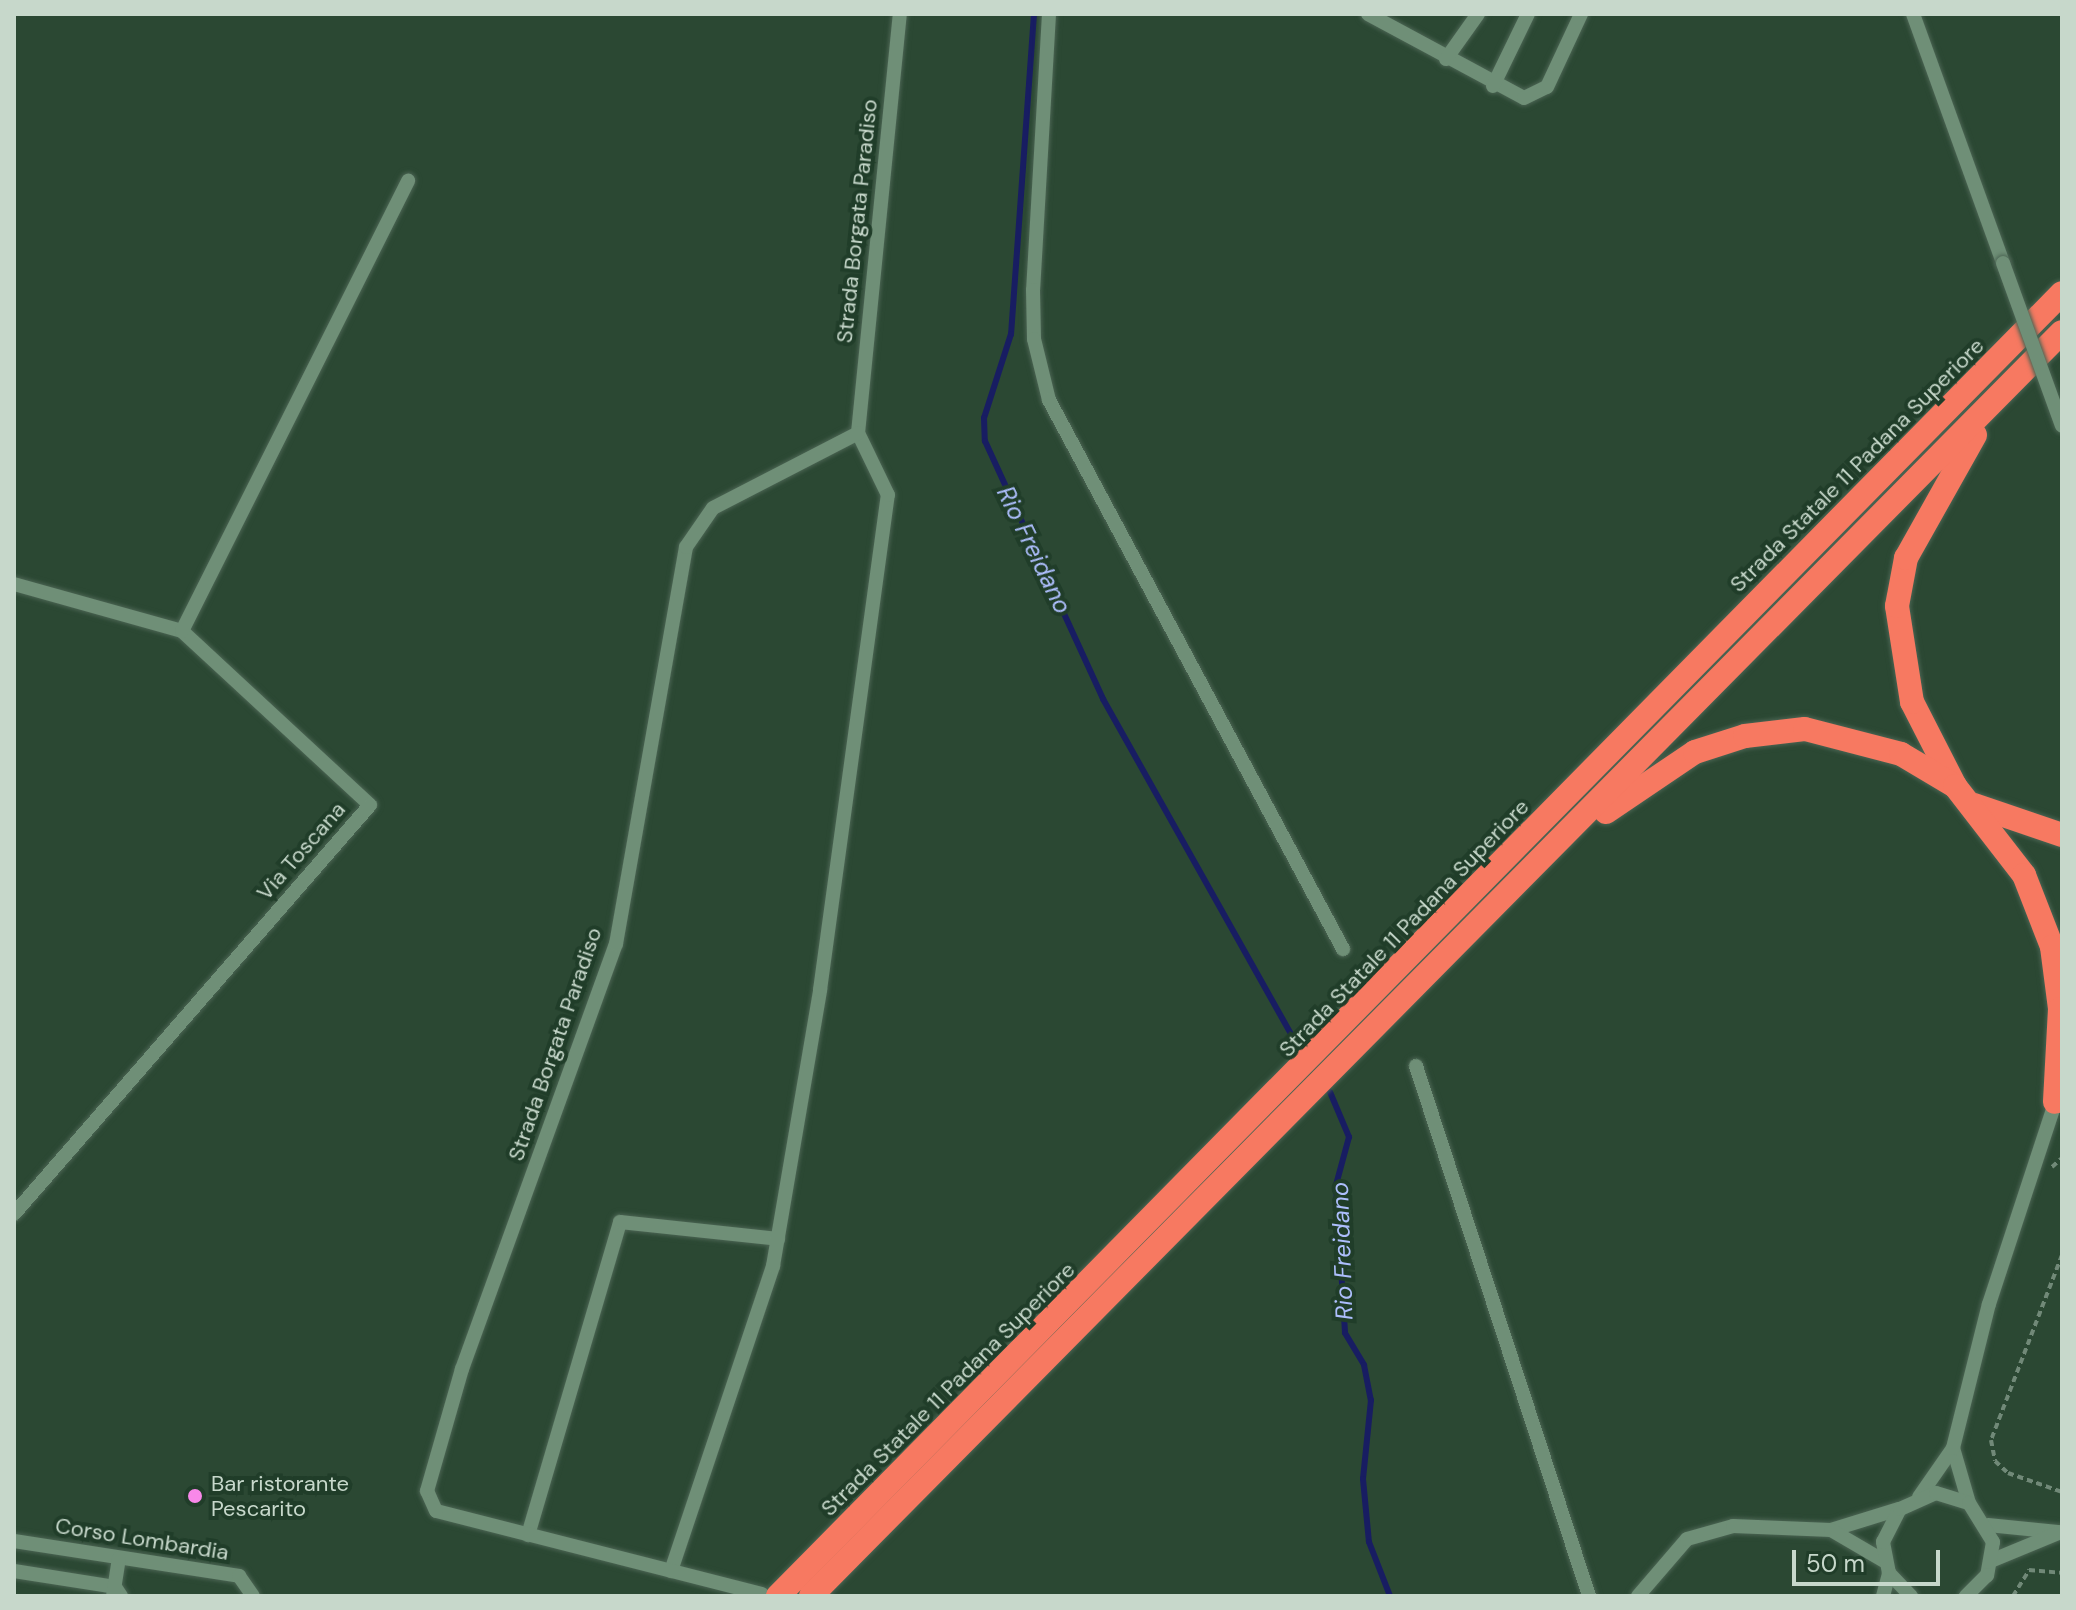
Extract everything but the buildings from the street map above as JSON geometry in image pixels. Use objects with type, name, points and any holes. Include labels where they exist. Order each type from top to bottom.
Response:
[{"type":"highway","name":"Strada Statale 11 Padana Superiore","points":[[770,1595],[2062,293]]},
{"type":"highway","points":[[811,1596],[1550,854],[2062,332]]},
{"type":"highway","points":[[1955,786],[1912,702],[1897,606],[1906,558],[2005,391]]},
{"type":"highway","points":[[1550,854],[1695,752],[1745,736],[1805,729],[1856,737],[1955,786],[1974,804],[2024,875],[2052,947],[2060,1009],[2059,1092]]},
{"type":"highway","points":[[1974,804],[2058,829]]},
{"type":"street","name":"Strada Borgata Paradiso","points":[[770,1595],[436,1511],[427,1491],[462,1369],[616,944],[686,547],[713,508],[858,433],[900,14]]},
{"type":"street","points":[[1049,14],[1033,290],[1034,339],[1049,400],[1343,949]]},
{"type":"street","points":[[1368,14],[1493,86],[1538,97],[1581,14]]},
{"type":"street","points":[[1446,59],[1478,14]]},
{"type":"street","points":[[1493,86],[1528,14]]},
{"type":"street","points":[[1913,14],[2062,426]]},
{"type":"street","points":[[182,631],[408,181]]},
{"type":"street","points":[[671,1571],[778,1239],[888,495],[858,433]]},
{"type":"street","name":"Via Toscana","points":[[14,584],[182,631],[370,805],[14,1214]]},
{"type":"street","points":[[1416,1066],[1589,1596]]},
{"type":"street","points":[[1638,1596],[1687,1539],[1733,1526],[1831,1530],[1900,1509],[1919,1497],[1953,1448],[1989,1304],[2059,1092]]},
{"type":"street","points":[[528,1535],[620,1222],[778,1239]]},
{"type":"street","points":[[1953,1448],[1969,1503]]},
{"type":"street","points":[[1919,1497],[1953,1495],[1969,1503],[1988,1525],[1993,1560]]},
{"type":"street","points":[[1883,1596],[1886,1533],[1900,1509]]},
{"type":"street","points":[[1988,1525],[2062,1532]]},
{"type":"street","points":[[1831,1530],[1886,1567],[1911,1596]]},
{"type":"street","points":[[1966,1596],[1993,1560],[2062,1532]]},
{"type":"street","name":"Corso Lombardia","points":[[14,1541],[239,1576],[253,1596]]},
{"type":"street","points":[[14,1571],[116,1593],[119,1558]]},
{"type":"path","points":[[2062,1255],[1991,1440],[1995,1461],[2008,1473],[2062,1492]]},
{"type":"path","points":[[2013,1596],[2029,1570],[2062,1573]]},
{"type":"waterway","name":"Rio Freidano","points":[[1034,14],[1011,334],[984,418],[985,441],[1103,699],[1293,1037]]},
{"type":"waterway","name":"Rio Freidano","points":[[1330,1092],[1349,1137],[1336,1185],[1345,1333],[1364,1365],[1371,1400],[1363,1479],[1369,1542],[1390,1596]]},
{"type":"place","name":"Bar ristorante Pescarito","points":[[195,1496]]}]
